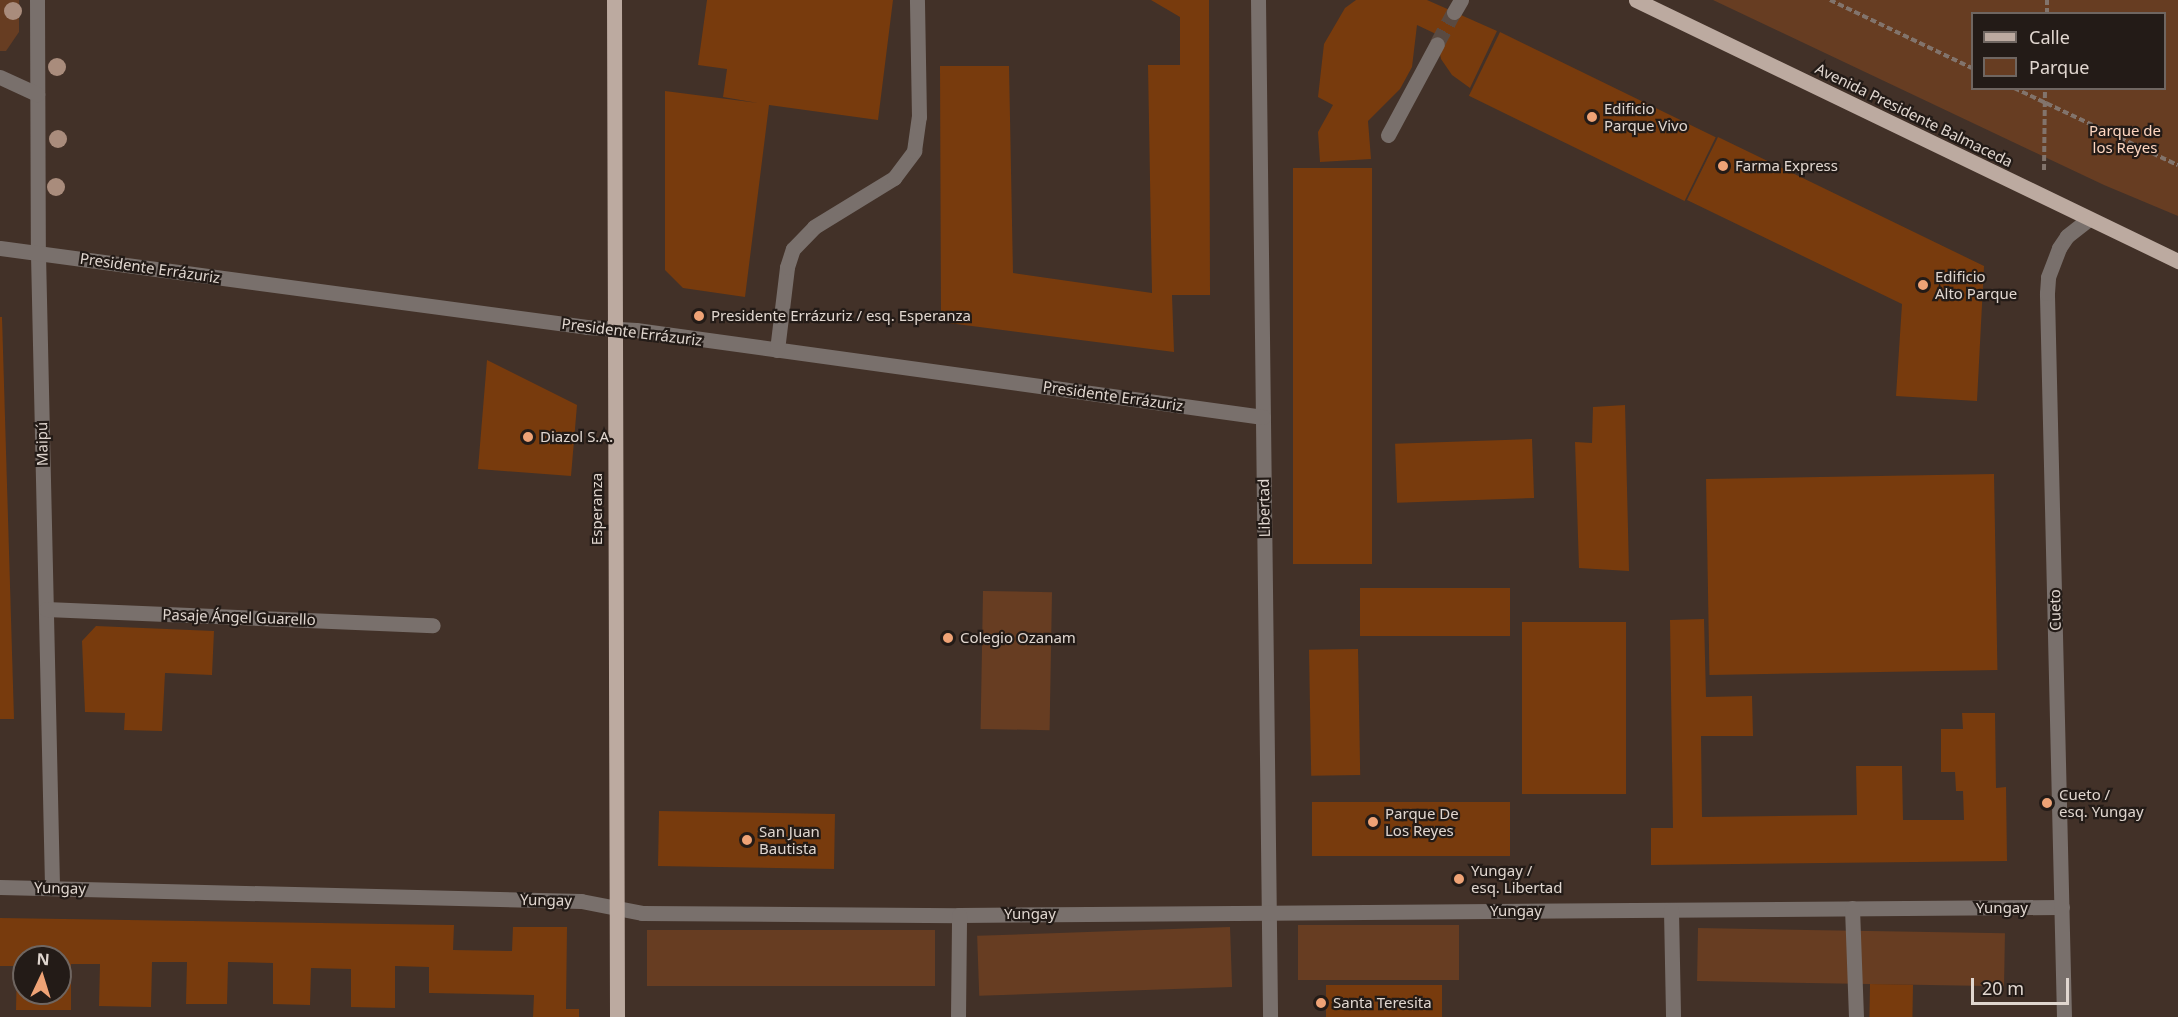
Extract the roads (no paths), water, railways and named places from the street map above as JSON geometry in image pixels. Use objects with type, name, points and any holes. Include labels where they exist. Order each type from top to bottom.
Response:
[{"type":"main road","name":"Esperanza","points":[[614,0],[617,1017]]},
{"type":"main road","name":"Avenida Presidente Balmaceda","points":[[1636,0],[2178,261]]},
{"type":"street","name":"Maipú","points":[[37,0],[38,254],[52,888]]},
{"type":"street","points":[[777,350],[787,267],[793,249],[814,227],[894,178],[914,151],[919,117],[917,0]]},
{"type":"street","name":"Libertad","points":[[1258,0],[1270,1017]]},
{"type":"street","points":[[1388,135],[1437,44]]},
{"type":"street","points":[[0,77],[37,94]]},
{"type":"street","name":"Cueto","points":[[2064,1017],[2047,293],[2050,270],[2059,248],[2067,236],[2089,219]]},
{"type":"street","name":"Presidente Errázuriz","points":[[0,248],[777,350],[1263,417]]},
{"type":"street","name":"Pasaje Ángel Guarello","points":[[46,609],[433,625]]},
{"type":"street","name":"Yungay","points":[[0,886],[581,901],[642,913],[958,915],[2062,907]]},
{"type":"street","points":[[1852,908],[1856,1017]]},
{"type":"street","points":[[1671,910],[1673,1017]]},
{"type":"street","points":[[958,915],[958,1017]]},
{"type":"tunnel","points":[[1437,44],[1454,12]]},
{"type":"place","name":"Edificio Parque Vivo","points":[[1592,117]]},
{"type":"place","name":"Farma Express","points":[[1723,166]]},
{"type":"place","name":"Edificio Alto Parque","points":[[1923,285]]},
{"type":"place","name":"Presidente Errázuriz / esq. Esperanza","points":[[699,316]]},
{"type":"place","name":"Diazol S.A.","points":[[528,437]]},
{"type":"place","name":"Colegio Ozanam","points":[[948,638]]},
{"type":"place","name":"Cueto / esq. Yungay","points":[[2047,803]]},
{"type":"place","name":"Parque De Los Reyes","points":[[1373,822]]},
{"type":"place","name":"San Juan Bautista","points":[[747,840]]},
{"type":"place","name":"Yungay / esq. Libertad","points":[[1459,879]]},
{"type":"place","name":"Santa Teresita","points":[[1321,1003]]},
{"type":"park label","name":"Parque de los Reyes","points":[[2125,138]]}]
